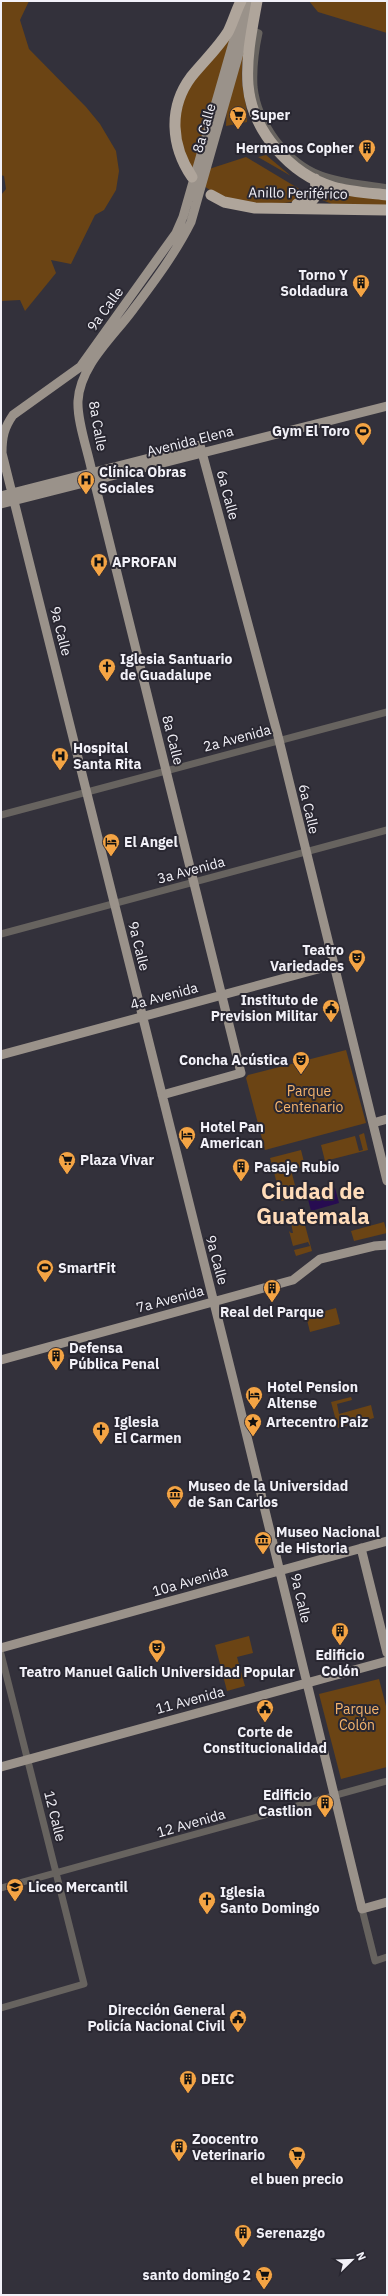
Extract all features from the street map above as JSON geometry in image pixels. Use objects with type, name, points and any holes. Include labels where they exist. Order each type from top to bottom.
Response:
[{"type":"highway","points":[[192,177],[184,166],[176,141],[176,114],[178,101],[190,78],[227,33],[241,1]]},
{"type":"highway","name":"Anillo Periférico","points":[[255,1],[255,32],[248,50],[248,87],[257,117],[265,133],[280,152],[298,168],[315,179],[343,189],[387,195]]},
{"type":"highway","points":[[274,209],[311,202],[315,198],[317,191],[315,179]]},
{"type":"highway","name":"Anillo Periférico","points":[[211,195],[239,206],[274,209],[387,210]]},
{"type":"highway","points":[[315,198],[338,210]]},
{"type":"main road","name":"9a Calle","points":[[245,1],[183,217],[164,252],[80,367],[68,377],[21,408],[6,426],[2,438],[2,453],[88,792],[114,904],[280,1571],[362,1909]]},
{"type":"main road","name":"8a Calle","points":[[162,1095],[241,1073],[93,476],[78,402],[83,379],[88,369],[179,245],[190,222],[255,1]]},
{"type":"main road","name":"Avenida Elena","points":[[1,504],[13,497],[201,448],[387,406]]},
{"type":"main road","name":"6a Calle","points":[[201,448],[279,741],[305,852],[387,1181]]},
{"type":"main road","name":"Avenida Elena","points":[[1,496],[13,497]]},
{"type":"main road","name":"4a Avenida","points":[[1,1055],[334,965]]},
{"type":"main road","points":[[373,1123],[387,1119]]},
{"type":"main road","name":"7a Avenida","points":[[1,1360],[293,1280],[324,1258],[387,1245]]},
{"type":"main road","name":"10a Avenida","points":[[1,1648],[387,1541]]},
{"type":"main road","points":[[361,1548],[387,1653]]},
{"type":"main road","name":"11 Avenida","points":[[1,1767],[387,1661]]},
{"type":"main road","points":[[362,1909],[387,1902]]},
{"type":"street","name":"Anillo Periférico","points":[[255,32],[254,64],[256,98],[265,120],[282,147],[306,168],[321,175],[387,188]]},
{"type":"street","name":"2a Avenida","points":[[1,815],[387,712]]},
{"type":"street","name":"3a Avenida","points":[[1,934],[387,830]]},
{"type":"street","name":"12 Calle","points":[[1,1654],[84,1984],[1,2008]]},
{"type":"street","name":"12 Avenida","points":[[1,1888],[387,1781]]},
{"type":"street","name":"9a Calle","points":[[362,1909],[375,1960],[387,1957]]},
{"type":"green space","points":[[1,1],[29,1],[20,20],[29,49],[86,107],[100,124],[116,151],[119,171],[116,190],[104,210],[95,215],[71,264],[51,260],[56,273],[25,311],[20,300],[1,301],[1,195],[6,189],[4,176],[1,175]]},
{"type":"green space","points":[[309,1],[387,1],[387,33],[318,12]]},
{"type":"green space","points":[[231,36],[193,172],[182,154],[178,121],[187,90]]},
{"type":"green space","points":[[247,36],[242,74],[247,122],[226,126],[227,103]]},
{"type":"green space","points":[[266,155],[291,176],[258,157]]},
{"type":"green space","points":[[246,157],[311,196],[311,199],[269,204],[242,203],[216,194],[204,186],[209,169]]},
{"type":"green space","points":[[320,185],[387,198],[387,207],[339,207],[320,199]]},
{"type":"green space","name":"Parque Centenario","points":[[346,1050],[366,1123],[265,1150],[246,1078],[248,1075]]},
{"type":"green space","points":[[364,1133],[368,1150],[325,1161],[321,1145],[355,1136],[359,1151],[363,1150],[359,1135]]},
{"type":"green space","points":[[301,1150],[305,1166],[291,1170],[298,1197],[281,1201],[274,1172],[297,1166],[297,1162],[273,1168],[270,1158]]},
{"type":"green space","points":[[302,1214],[312,1251],[296,1256],[294,1250],[310,1246],[308,1242],[293,1246],[289,1231],[293,1233],[291,1223],[288,1224],[288,1227],[286,1218]]},
{"type":"green space","points":[[384,1222],[387,1233],[354,1241],[351,1231]]},
{"type":"green space","points":[[336,1308],[340,1324],[310,1332],[306,1316]]},
{"type":"green space","points":[[351,1397],[352,1400],[337,1404],[339,1414],[371,1405],[374,1418],[338,1428],[331,1402]]},
{"type":"green space","points":[[249,1636],[253,1653],[237,1657],[245,1686],[227,1691],[215,1645]]},
{"type":"green space","name":"Parque Colón","points":[[379,1679],[387,1710],[387,1767],[341,1779],[319,1694]]},
{"type":"shaded area","points":[[335,1188],[339,1203],[311,1211],[307,1195]]},
{"type":"place","name":"Super","points":[[238,130]]},
{"type":"place","name":"Hermanos Copher","points":[[367,163]]},
{"type":"place","name":"Torno Y Soldadura","points":[[361,298]]},
{"type":"place","name":"Gym El Toro","points":[[363,446]]},
{"type":"place","name":"Clínica Obras Sociales","points":[[86,495]]},
{"type":"place","name":"APROFAN","points":[[99,577]]},
{"type":"place","name":"Iglesia Santuario de Guadalupe","points":[[107,682]]},
{"type":"place","name":"Hospital Santa Rita","points":[[60,771]]},
{"type":"place","name":"El Angel","points":[[111,857]]},
{"type":"place","name":"Teatro Variedades","points":[[357,973]]},
{"type":"place","name":"Instituto de Prevision Militar","points":[[331,1023]]},
{"type":"place","name":"Concha Acústica","points":[[301,1075]]},
{"type":"place","name":"Hotel Pan American","points":[[187,1150]]},
{"type":"place","name":"Plaza Vivar","points":[[67,1175]]},
{"type":"place","name":"Pasaje Rubio","points":[[241,1182]]},
{"type":"place","name":"SmartFit","points":[[45,1283]]},
{"type":"place","name":"Real del Parque","points":[[272,1303]]},
{"type":"place","name":"Defensa Pública Penal","points":[[56,1371]]},
{"type":"place","name":"Hotel Pension Altense","points":[[254,1410]]},
{"type":"place","name":"Artecentro Paiz","points":[[253,1437]]},
{"type":"place","name":"Iglesia El Carmen","points":[[101,1445]]},
{"type":"place","name":"Museo de la Universidad de San Carlos","points":[[175,1509]]},
{"type":"place","name":"Museo Nacional de Historia","points":[[263,1555]]},
{"type":"place","name":"Edificio Colón","points":[[340,1646]]},
{"type":"place","name":"Teatro Manuel Galich Universidad Popular","points":[[157,1663]]},
{"type":"place","name":"Corte de Constitucionalidad","points":[[265,1723]]},
{"type":"place","name":"Edificio Castlion","points":[[325,1818]]},
{"type":"place","name":"Liceo Mercantil","points":[[15,1902]]},
{"type":"place","name":"Iglesia Santo Domingo","points":[[207,1915]]},
{"type":"place","name":"Dirección General Policía Nacional Civil","points":[[238,2033]]},
{"type":"place","name":"DEIC","points":[[188,2094]]},
{"type":"place","name":"Zoocentro Veterinario","points":[[179,2162]]},
{"type":"place","name":"el buen precio","points":[[297,2170]]},
{"type":"place","name":"Serenazgo","points":[[243,2248]]},
{"type":"place","name":"santo domingo 2","points":[[264,2290]]},
{"type":"district","name":"Ciudad de Guatemala","points":[[313,1202]]}]
